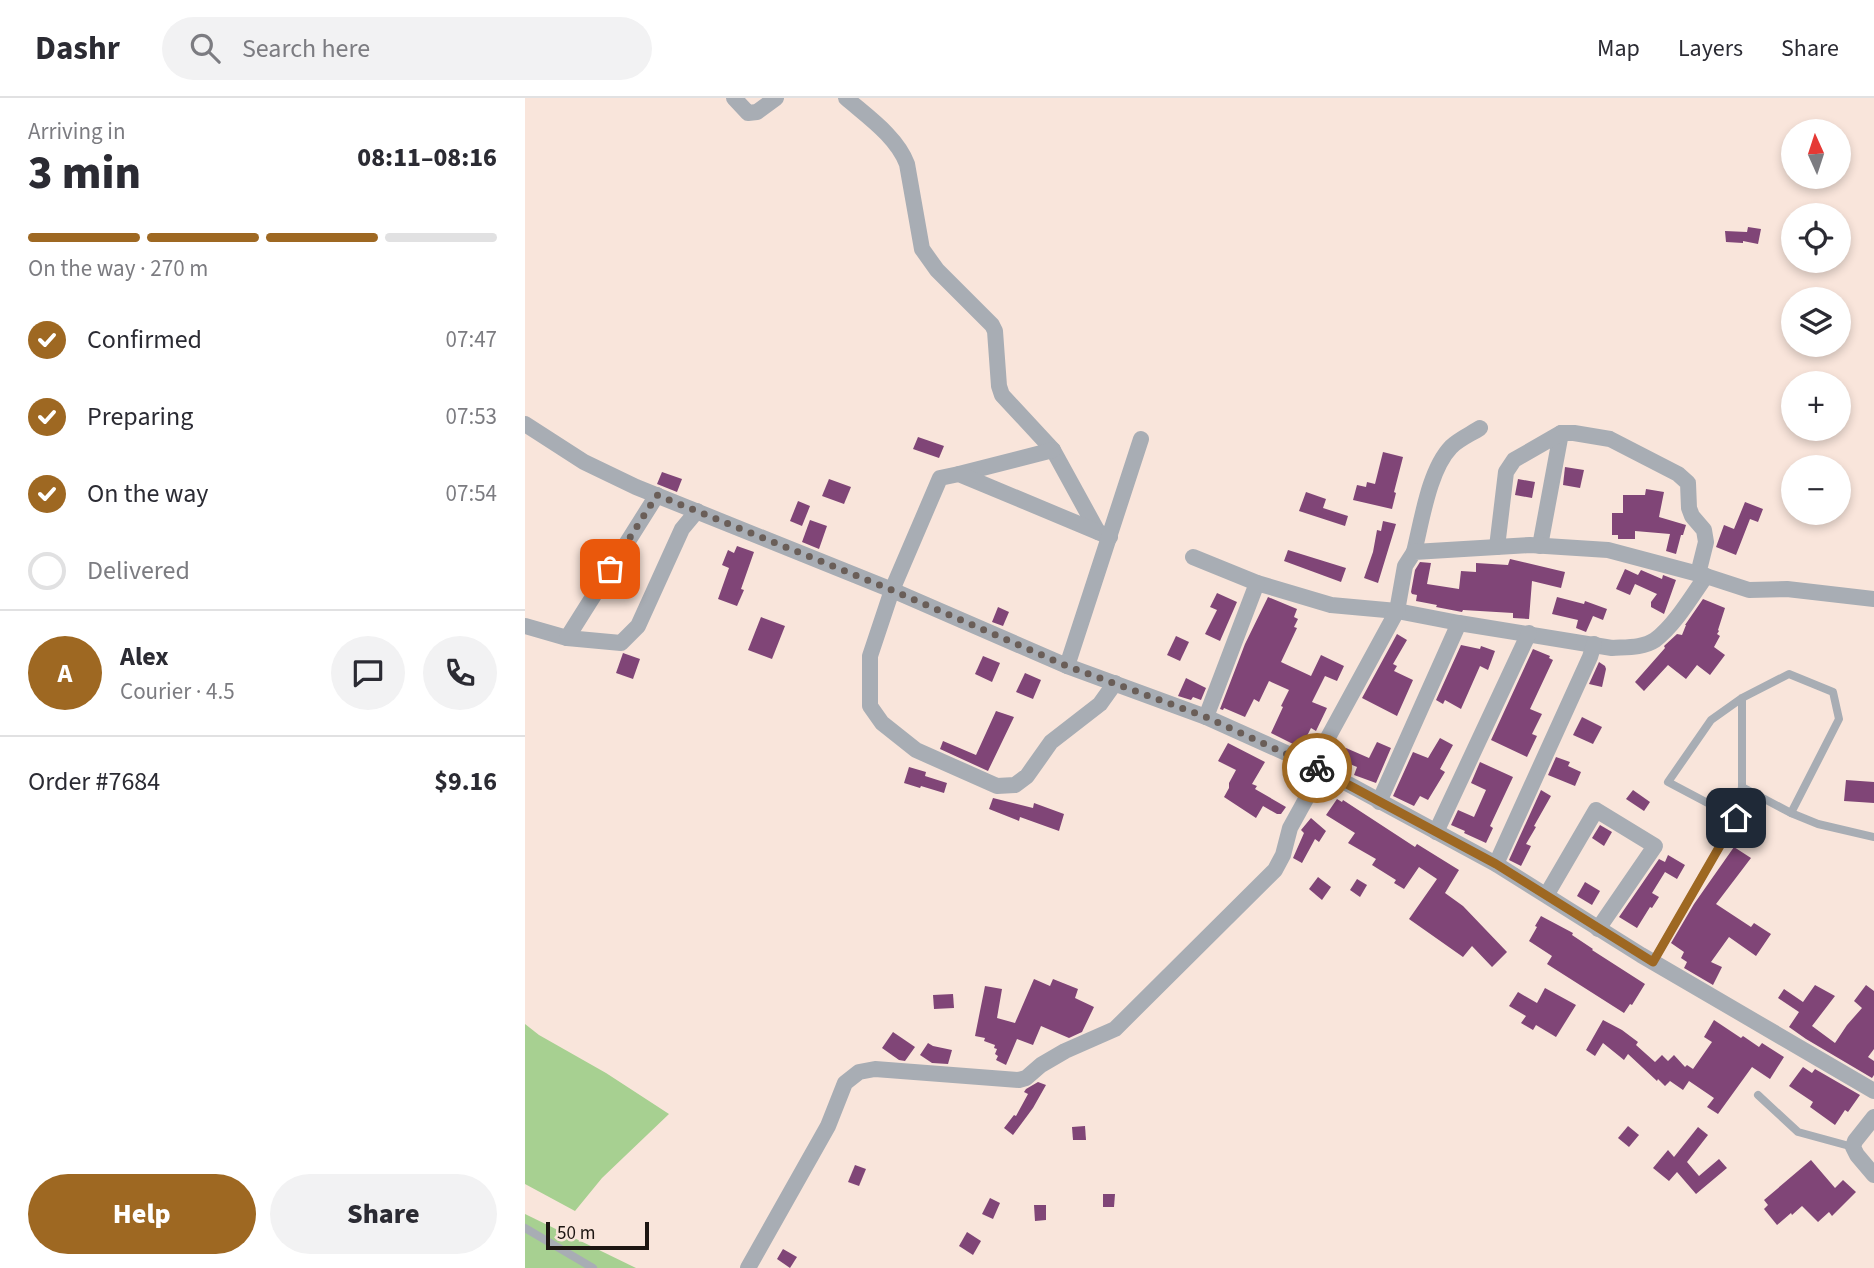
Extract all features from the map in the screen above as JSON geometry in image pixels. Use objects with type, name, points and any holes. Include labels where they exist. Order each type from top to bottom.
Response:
[{"type":"street","points":[[734,98],[748,113],[757,112],[775,98]]},
{"type":"street","points":[[846,98],[902,152],[907,164],[922,249],[937,270],[992,325],[1002,395],[1053,450],[1104,534]]},
{"type":"street","points":[[525,424],[583,462],[657,495],[892,590],[1067,666],[1206,717],[1318,768],[1496,864],[1598,929],[1874,1091]]},
{"type":"street","points":[[748,1268],[828,1126],[845,1083],[859,1072],[875,1069],[1019,1080],[1026,1077],[1065,1051],[1115,1029],[1275,870],[1283,855],[1290,828],[1318,768],[1397,611],[1405,566],[1414,552],[1434,473],[1453,445],[1480,429]]},
{"type":"street","points":[[1193,556],[1257,583],[1331,605],[1397,611],[1612,648],[1637,646],[1654,641],[1675,619],[1702,575],[1706,542],[1705,530],[1689,509],[1688,483],[1678,474],[1610,439],[1561,433],[1514,460],[1506,472],[1496,547]]},
{"type":"street","points":[[1540,546],[1561,433]]},
{"type":"street","points":[[1067,666],[1104,534],[1141,439]]},
{"type":"street","points":[[1053,450],[940,478],[892,590],[870,656],[870,706],[882,723],[916,750],[997,786],[1015,785],[1027,776],[1051,742],[1100,704],[1115,683]]},
{"type":"street","points":[[959,474],[1104,534]]},
{"type":"street","points":[[567,638],[657,495]]},
{"type":"street","points":[[525,626],[567,638],[621,643],[638,626],[682,529],[697,511]]},
{"type":"street","points":[[1414,552],[1540,546],[1608,550],[1749,590],[1787,589],[1874,599]]},
{"type":"street","points":[[1206,717],[1257,583]]},
{"type":"street","points":[[1379,802],[1459,623]]},
{"type":"street","points":[[1436,832],[1529,633]]},
{"type":"street","points":[[1496,864],[1594,644]]},
{"type":"street","points":[[1546,894],[1596,810],[1655,846],[1598,929]]},
{"type":"street","points":[[1874,1117],[1853,1147],[1874,1175]]},
{"type":"lane","points":[[1736,818],[1668,782],[1711,720],[1742,698],[1789,674],[1833,692],[1839,719],[1791,813]]},
{"type":"lane","points":[[1653,962],[1736,818],[1742,788],[1742,698]]},
{"type":"lane","points":[[1742,788],[1818,824],[1874,836]]},
{"type":"lane","points":[[1758,1095],[1798,1132],[1853,1147]]},
{"type":"lane","points":[[525,1228],[593,1268]]},
{"type":"green space","points":[[525,1024],[669,1114],[602,1178],[575,1211],[525,1184]]},
{"type":"green space","points":[[525,1214],[636,1268],[525,1268]]},
{"type":"building","points":[[1748,227],[1761,229],[1758,244],[1726,242],[1725,231],[1747,232]]},
{"type":"building","points":[[918,437],[944,446],[939,458],[913,449]]},
{"type":"building","points":[[1383,452],[1403,457],[1392,509],[1353,500],[1357,485],[1366,487],[1367,482],[1375,484]]},
{"type":"building","points":[[1565,467],[1584,470],[1580,488],[1563,485]]},
{"type":"building","points":[[662,472],[682,479],[677,492],[657,484]]},
{"type":"building","points":[[829,479],[851,487],[844,504],[822,496]]},
{"type":"building","points":[[1518,479],[1535,482],[1532,498],[1515,495]]},
{"type":"building","points":[[1646,489],[1664,492],[1659,517],[1686,525],[1676,554],[1666,551],[1670,534],[1635,531],[1635,539],[1618,539],[1618,535],[1612,535],[1612,513],[1623,513],[1623,495],[1645,495]]},
{"type":"building","points":[[1306,492],[1326,499],[1323,508],[1348,516],[1345,526],[1299,511]]},
{"type":"building","points":[[798,501],[810,506],[802,526],[790,521]]},
{"type":"building","points":[[1745,502],[1763,509],[1758,522],[1750,519],[1736,555],[1716,547],[1724,525],[1734,529]]},
{"type":"building","points":[[810,520],[827,526],[819,549],[802,542]]},
{"type":"building","points":[[1383,521],[1396,524],[1378,583],[1364,578],[1377,530],[1381,531]]},
{"type":"building","points":[[737,546],[754,552],[737,606],[718,599],[729,568],[722,565],[728,550],[734,553]]},
{"type":"building","points":[[1288,550],[1346,568],[1341,582],[1284,561]]},
{"type":"building","points":[[1510,559],[1565,572],[1561,588],[1532,581],[1529,619],[1513,618],[1513,613],[1462,612],[1436,607],[1437,605],[1416,601],[1417,595],[1411,592],[1415,570],[1420,562],[1431,563],[1427,584],[1459,589],[1461,571],[1476,572],[1476,563],[1508,565]]},
{"type":"building","points":[[1625,569],[1638,575],[1641,570],[1662,579],[1663,575],[1676,580],[1664,614],[1651,607],[1657,594],[1635,584],[1630,595],[1616,589]]},
{"type":"building","points":[[1217,593],[1237,602],[1220,641],[1205,634],[1217,610],[1210,607]]},
{"type":"building","points":[[1268,597],[1297,609],[1294,617],[1298,619],[1294,627],[1297,628],[1281,662],[1311,676],[1321,655],[1344,666],[1337,681],[1325,676],[1312,702],[1327,708],[1316,731],[1311,728],[1301,748],[1271,733],[1289,690],[1269,681],[1259,702],[1254,699],[1245,717],[1224,708],[1220,709],[1245,644]]},
{"type":"building","points":[[1557,597],[1584,604],[1585,601],[1607,609],[1603,620],[1593,616],[1586,632],[1576,628],[1578,620],[1552,614]]},
{"type":"building","points":[[1703,599],[1725,608],[1717,634],[1720,636],[1714,647],[1725,655],[1710,675],[1697,665],[1686,679],[1668,665],[1644,691],[1635,682],[1664,646],[1677,634],[1682,635],[1685,625]]},
{"type":"building","points":[[998,607],[1009,612],[1003,626],[992,622]]},
{"type":"building","points":[[761,617],[785,626],[772,659],[748,650]]},
{"type":"building","points":[[1397,634],[1407,640],[1393,664],[1397,666],[1394,671],[1413,680],[1397,716],[1362,698]]},
{"type":"building","points":[[1176,636],[1189,642],[1180,661],[1167,655]]},
{"type":"building","points":[[1461,645],[1480,649],[1481,646],[1495,651],[1488,670],[1480,666],[1461,709],[1445,700],[1443,704],[1436,700]]},
{"type":"building","points":[[1533,649],[1553,660],[1530,709],[1542,714],[1532,734],[1537,736],[1527,757],[1491,740]]},
{"type":"building","points":[[623,653],[640,659],[633,679],[616,673]]},
{"type":"building","points":[[983,656],[1000,663],[992,682],[975,674]]},
{"type":"building","points":[[1599,662],[1606,669],[1602,687],[1589,684]]},
{"type":"building","points":[[1025,673],[1041,680],[1033,699],[1016,692]]},
{"type":"building","points":[[1186,678],[1206,688],[1201,700],[1178,696]]},
{"type":"building","points":[[996,711],[1014,717],[988,771],[940,749],[943,741],[976,755]]},
{"type":"building","points":[[1582,717],[1602,727],[1593,744],[1573,735]]},
{"type":"building","points":[[1440,738],[1453,745],[1440,769],[1445,772],[1428,800],[1420,796],[1414,806],[1393,796],[1413,752],[1428,758]]},
{"type":"building","points":[[1377,742],[1391,748],[1376,783],[1354,775],[1357,767],[1340,760],[1346,748],[1369,758]]},
{"type":"building","points":[[1228,743],[1265,762],[1252,784],[1257,786],[1255,789],[1286,807],[1281,814],[1263,806],[1256,818],[1224,797],[1236,770],[1218,761]]},
{"type":"building","points":[[1556,757],[1570,762],[1568,766],[1581,772],[1575,786],[1548,775]]},
{"type":"building","points":[[1480,762],[1513,777],[1490,826],[1493,828],[1486,843],[1451,825],[1458,810],[1474,817],[1486,790],[1471,783]]},
{"type":"building","points":[[909,767],[947,783],[944,793],[904,783]]},
{"type":"building","points":[[1846,780],[1874,782],[1874,803],[1844,801]]},
{"type":"building","points":[[1541,790],[1551,796],[1526,844],[1531,846],[1521,866],[1509,860]]},
{"type":"building","points":[[1633,790],[1650,802],[1644,811],[1626,799]]},
{"type":"building","points":[[993,798],[1033,808],[1034,803],[1064,814],[1059,831],[1020,817],[1019,821],[989,809]]},
{"type":"building","points":[[1337,799],[1342,802],[1343,800],[1415,847],[1417,844],[1459,870],[1445,893],[1463,906],[1507,952],[1492,967],[1472,946],[1463,957],[1409,919],[1437,879],[1419,867],[1404,889],[1394,883],[1396,880],[1372,865],[1376,859],[1348,843],[1355,833],[1326,815]]},
{"type":"building","points":[[1311,818],[1326,831],[1319,842],[1315,839],[1302,863],[1293,858],[1304,833],[1301,830]]},
{"type":"building","points":[[1600,825],[1612,832],[1604,846],[1592,838]]},
{"type":"building","points":[[1734,847],[1751,858],[1716,904],[1751,927],[1754,923],[1771,934],[1756,956],[1729,937],[1711,962],[1722,967],[1713,985],[1684,968],[1687,962],[1681,958],[1684,952],[1671,943],[1694,904]]},
{"type":"building","points":[[1668,855],[1685,865],[1677,879],[1665,872],[1652,893],[1659,897],[1637,928],[1619,917],[1659,859],[1665,862]]},
{"type":"building","points":[[1318,877],[1331,887],[1322,900],[1309,889]]},
{"type":"building","points":[[1357,879],[1367,885],[1360,897],[1350,890]]},
{"type":"building","points":[[1585,882],[1600,891],[1592,905],[1577,896]]},
{"type":"building","points":[[1541,916],[1573,933],[1572,935],[1592,950],[1645,984],[1624,1013],[1547,964],[1552,956],[1529,941]]},
{"type":"building","points":[[1034,979],[1050,986],[1053,979],[1078,989],[1075,998],[1094,1007],[1082,1032],[1069,1038],[1041,1026],[1033,1045],[1017,1039],[1006,1065],[996,1060],[998,1056],[995,1054],[995,1045],[984,1041],[985,1038],[975,1036],[985,986],[1002,989],[997,1018],[1015,1023]]},
{"type":"building","points":[[1815,985],[1835,996],[1812,1026],[1835,1043],[1862,1008],[1854,1001],[1866,985],[1874,991],[1874,1049],[1868,1057],[1874,1061],[1872,1078],[1789,1027],[1799,1012],[1778,998],[1784,989],[1803,1002]]},
{"type":"building","points":[[1545,988],[1576,1005],[1556,1037],[1536,1025],[1533,1030],[1521,1023],[1526,1016],[1509,1006],[1518,992],[1537,1003]]},
{"type":"building","points":[[953,994],[954,1008],[934,1009],[933,995]]},
{"type":"building","points":[[1603,1020],[1638,1042],[1636,1045],[1655,1062],[1662,1055],[1668,1061],[1674,1055],[1685,1067],[1687,1065],[1693,1069],[1712,1042],[1704,1037],[1714,1020],[1741,1038],[1743,1036],[1759,1047],[1762,1043],[1784,1057],[1770,1079],[1752,1067],[1718,1114],[1707,1107],[1714,1098],[1689,1081],[1683,1090],[1670,1081],[1665,1086],[1628,1054],[1624,1060],[1603,1043],[1595,1056],[1586,1050]]},
{"type":"building","points":[[893,1032],[915,1047],[905,1061],[882,1048]]},
{"type":"building","points":[[928,1043],[952,1050],[948,1064],[932,1063],[920,1055]]},
{"type":"building","points":[[1803,1067],[1812,1073],[1815,1069],[1860,1095],[1835,1125],[1810,1107],[1813,1102],[1789,1086]]},
{"type":"building","points":[[1038,1082],[1046,1085],[1013,1135],[1004,1128],[1014,1115],[1016,1116],[1028,1094],[1024,1092],[1026,1089]]},
{"type":"building","points":[[1085,1126],[1086,1140],[1073,1140],[1072,1127]]},
{"type":"building","points":[[1628,1126],[1639,1135],[1629,1147],[1618,1138]]},
{"type":"building","points":[[1698,1127],[1708,1135],[1687,1162],[1699,1176],[1719,1159],[1727,1168],[1696,1194],[1677,1172],[1669,1181],[1653,1168],[1668,1150],[1674,1157]]},
{"type":"building","points":[[1811,1160],[1835,1188],[1843,1180],[1856,1192],[1832,1216],[1829,1212],[1818,1222],[1802,1206],[1777,1225],[1764,1209],[1768,1205],[1764,1200]]},
{"type":"building","points":[[855,1165],[866,1169],[859,1186],[848,1182]]},
{"type":"building","points":[[1103,1194],[1115,1194],[1114,1207],[1103,1207]]},
{"type":"building","points":[[990,1198],[1000,1203],[993,1219],[982,1214]]},
{"type":"building","points":[[1034,1205],[1046,1205],[1046,1220],[1035,1221]]},
{"type":"building","points":[[967,1232],[981,1241],[973,1255],[959,1246]]},
{"type":"building","points":[[783,1249],[797,1257],[790,1268],[777,1259]]},
{"type":"way so far","points":[[610,569],[657,495],[892,590],[1067,666],[1206,717],[1317,768]]},
{"type":"route","points":[[1317,768],[1496,864],[1653,962],[1736,818]]}]
